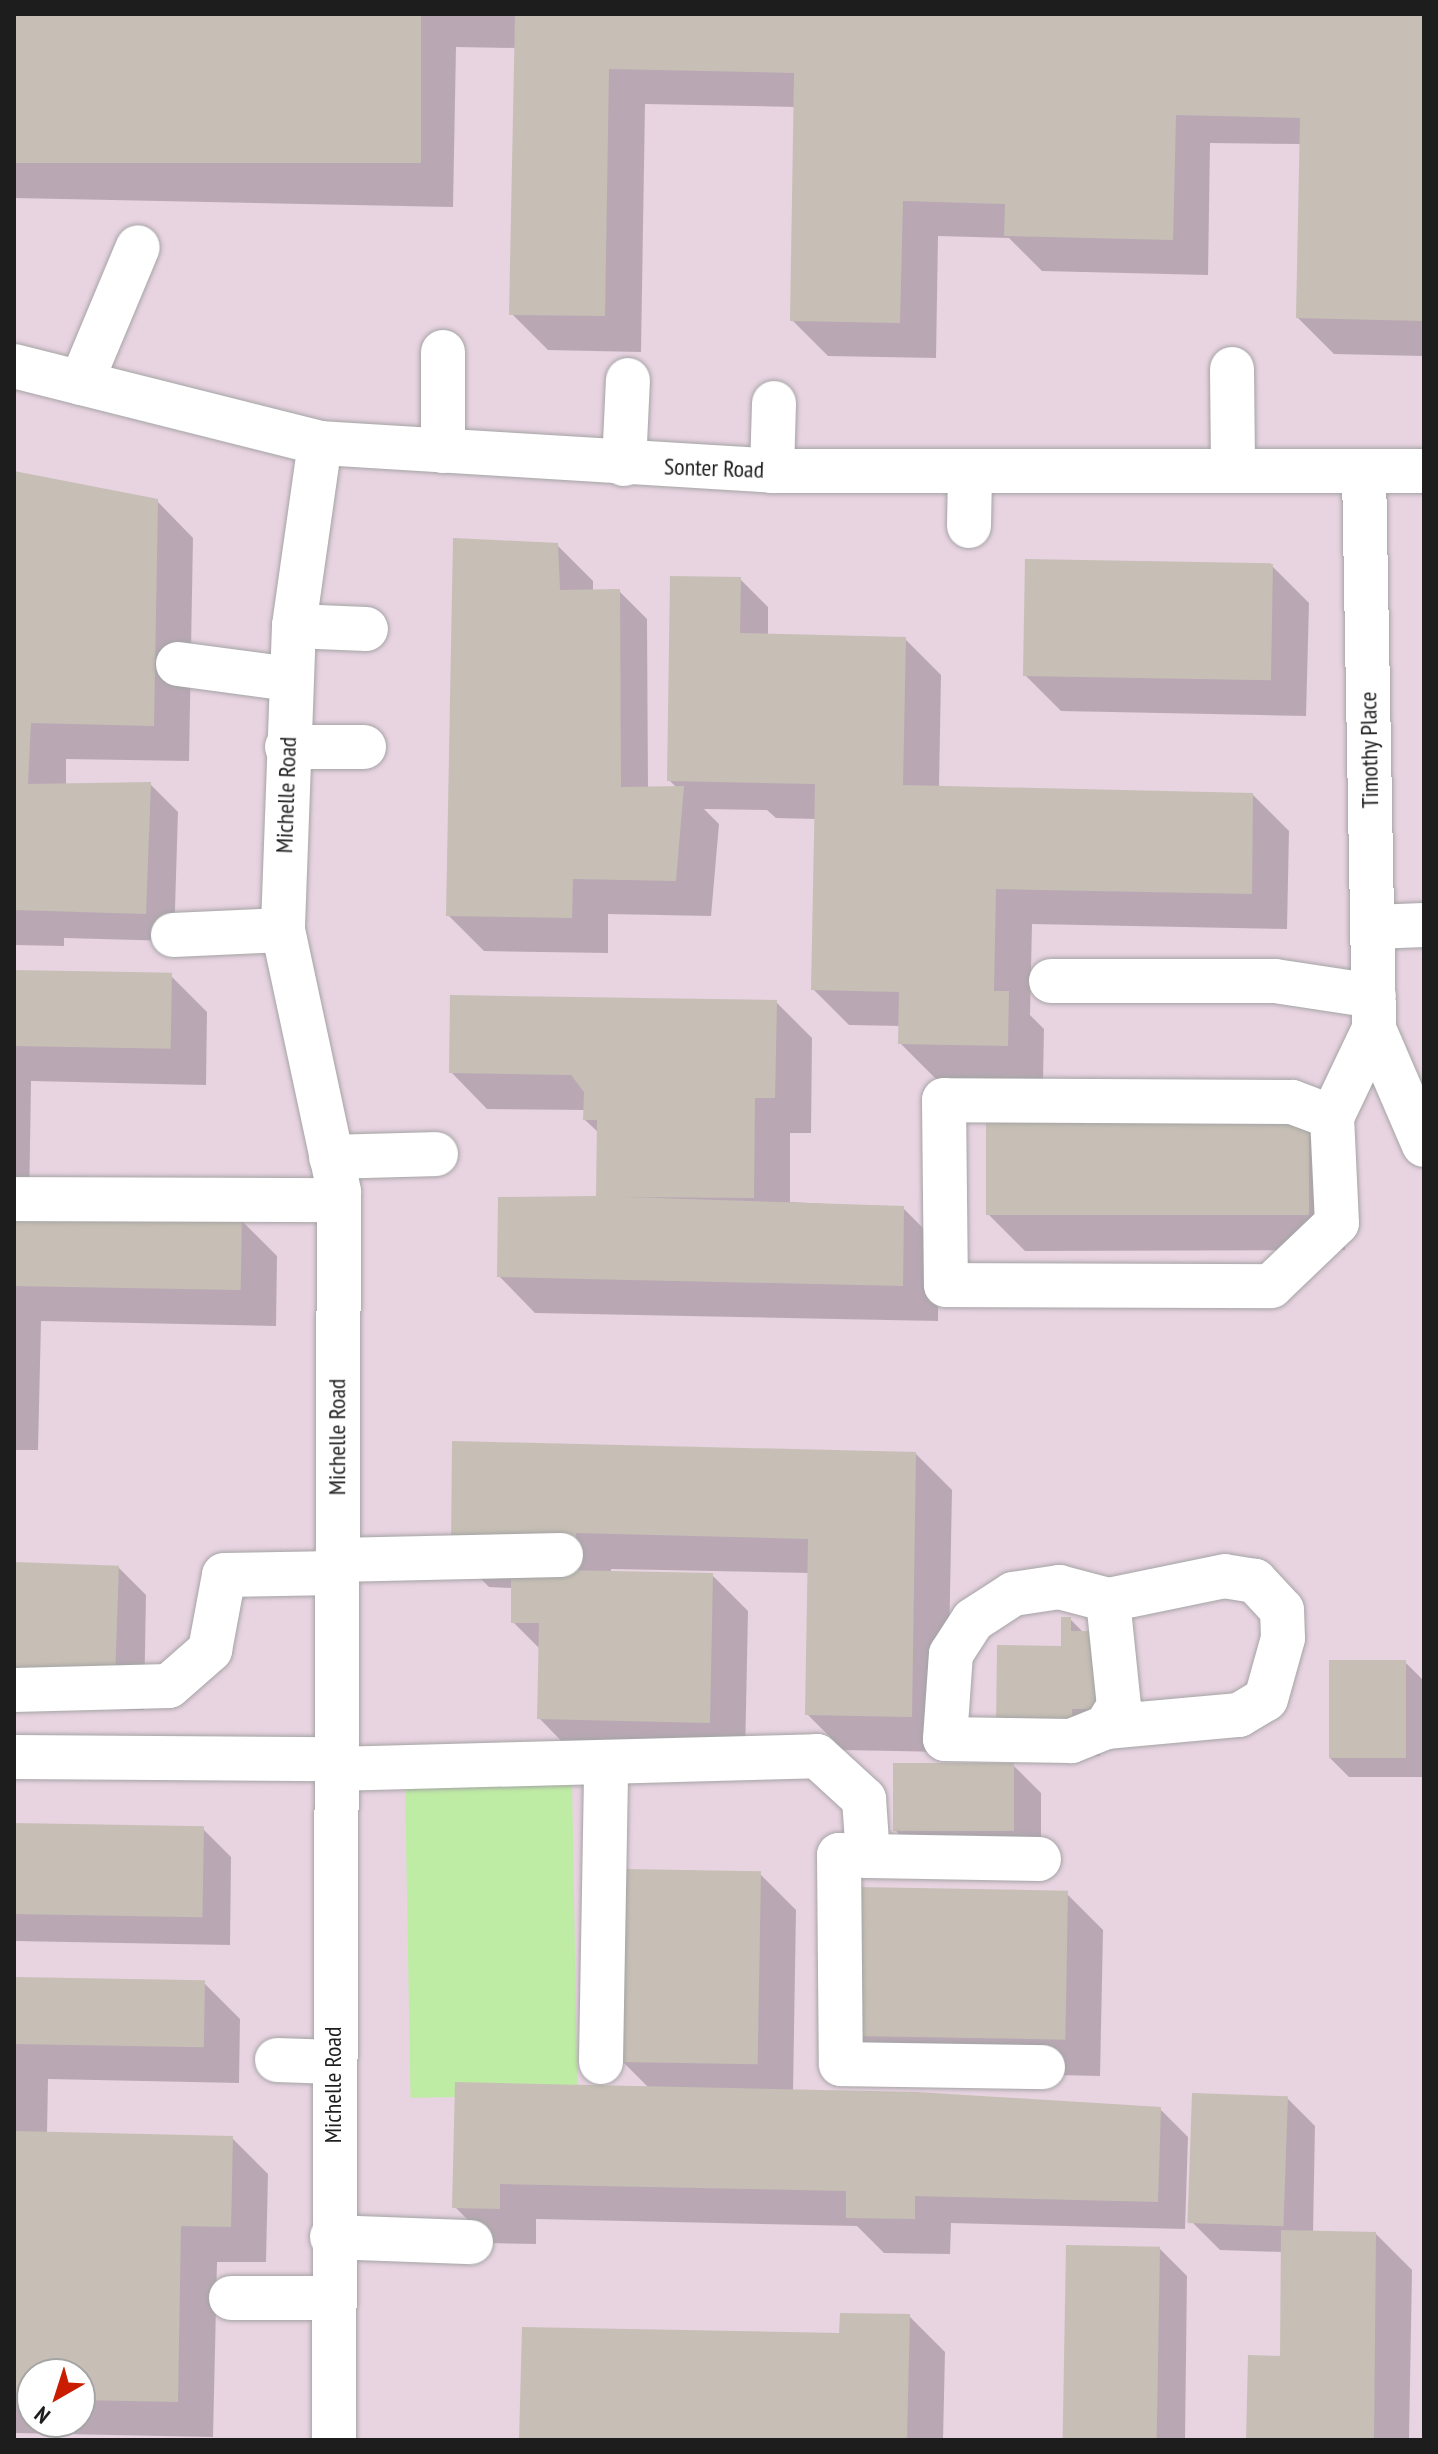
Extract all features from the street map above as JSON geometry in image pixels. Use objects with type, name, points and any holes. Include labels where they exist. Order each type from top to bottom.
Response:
[{"type":"street","points":[[81,383],[138,247]]},
{"type":"street","points":[[443,352],[443,451]]},
{"type":"street","name":"Sonter Road","points":[[14,366],[320,443],[772,471],[1424,471]]},
{"type":"street","points":[[1232,369],[1233,470]]},
{"type":"street","points":[[624,464],[628,380]]},
{"type":"street","points":[[772,471],[774,403]]},
{"type":"street","name":"Michelle Road","points":[[320,443],[294,626],[287,747],[283,930],[339,1200],[331,2298],[334,2440]]},
{"type":"street","name":"Timothy Place","points":[[1364,471],[1374,1012]]},
{"type":"street","points":[[969,526],[970,472]]},
{"type":"street","points":[[294,626],[366,629]]},
{"type":"street","points":[[178,664],[291,679]]},
{"type":"street","points":[[287,747],[364,747]]},
{"type":"street","points":[[1373,927],[1424,925]]},
{"type":"street","points":[[173,935],[283,930]]},
{"type":"street","points":[[1051,981],[1275,981],[1374,1012]]},
{"type":"street","points":[[1332,1117],[1292,1102],[944,1100],[946,1285],[1271,1286],[1337,1223],[1332,1117],[1374,1012]]},
{"type":"street","points":[[1374,1012],[1424,1145]]},
{"type":"street","points":[[331,1157],[436,1154]]},
{"type":"street","points":[[14,1199],[339,1200]]},
{"type":"street","points":[[14,1690],[169,1686],[210,1650],[224,1575],[561,1555]]},
{"type":"street","points":[[1225,1576],[1255,1581],[1282,1610],[1283,1638],[1266,1699],[1239,1715],[1106,1727],[1071,1741],[945,1739],[951,1654],[973,1620],[1013,1594],[1059,1587],[1108,1600],[1225,1576]]},
{"type":"street","points":[[1106,1727],[1119,1706],[1108,1600]]},
{"type":"street","points":[[14,1757],[334,1764],[606,1762],[817,1756],[864,1799],[868,1856]]},
{"type":"street","points":[[601,2062],[606,1762]]},
{"type":"street","points":[[1039,1859],[839,1855],[841,2064],[1043,2067]]},
{"type":"street","points":[[277,2060],[334,2062]]},
{"type":"street","points":[[332,2237],[471,2242]]},
{"type":"street","points":[[231,2298],[331,2298]]},
{"type":"shaded area","points":[[14,14],[1424,14],[1424,2440],[14,2440]]},
{"type":"green space","points":[[572,1780],[577,2095],[411,2098],[405,1783]]},
{"type":"building","points":[[14,14],[421,14],[421,163],[14,163]]},
{"type":"building","points":[[515,14],[1424,14],[1424,321],[1296,318],[1300,118],[1176,115],[1173,240],[1004,236],[1005,204],[903,201],[900,323],[790,321],[794,73],[609,69],[605,316],[509,315]]},
{"type":"building","points":[[14,471],[158,499],[154,726],[31,723],[28,784],[151,782],[146,914],[14,910]]},
{"type":"building","points":[[453,538],[558,543],[560,590],[620,589],[621,787],[684,786],[676,881],[573,879],[572,918],[446,916]]},
{"type":"building","points":[[1025,559],[1273,563],[1271,680],[1023,676]]},
{"type":"building","points":[[670,576],[741,577],[740,633],[906,637],[903,785],[1253,793],[1252,894],[996,889],[994,991],[1009,991],[1008,1046],[898,1044],[899,992],[811,990],[815,784],[667,781]]},
{"type":"building","points":[[14,970],[172,973],[171,1049],[14,1046]]},
{"type":"building","points":[[450,995],[777,1000],[775,1098],[755,1098],[754,1198],[624,1197],[904,1206],[903,1286],[497,1277],[498,1197],[596,1196],[597,1120],[583,1120],[584,1092],[571,1075],[449,1073]]},
{"type":"building","points":[[986,1118],[1309,1118],[1309,1215],[986,1215]]},
{"type":"building","points":[[14,1213],[242,1217],[241,1290],[14,1286]]},
{"type":"building","points":[[452,1441],[916,1452],[912,1717],[805,1715],[808,1539],[576,1533],[576,1555],[451,1552]]},
{"type":"building","points":[[14,1562],[119,1566],[115,1685],[14,1681]]},
{"type":"building","points":[[511,1569],[713,1573],[710,1723],[537,1719],[539,1623],[511,1623]]},
{"type":"building","points":[[1061,1617],[1071,1617],[1071,1631],[1107,1631],[1106,1709],[1072,1709],[1073,1729],[996,1728],[997,1645],[1061,1646]]},
{"type":"building","points":[[1329,1660],[1406,1660],[1406,1758],[1329,1758]]},
{"type":"building","points":[[893,1763],[1014,1763],[1014,1831],[893,1831]]},
{"type":"building","points":[[14,1823],[204,1826],[202,1917],[14,1914]]},
{"type":"building","points":[[625,1869],[761,1871],[758,2064],[622,2062]]},
{"type":"building","points":[[857,1887],[1068,1891],[1065,2040],[854,2036]]},
{"type":"building","points":[[14,1977],[205,1980],[204,2047],[14,2044]]},
{"type":"building","points":[[455,2082],[917,2092],[1161,2107],[1158,2202],[915,2196],[915,2219],[846,2218],[846,2191],[500,2184],[500,2209],[452,2208]]},
{"type":"building","points":[[1192,2093],[1288,2096],[1283,2226],[1187,2223]]},
{"type":"building","points":[[14,2131],[233,2136],[231,2227],[181,2226],[178,2402],[96,2400],[96,2358],[16,2358],[14,2398]]},
{"type":"building","points":[[1281,2230],[1376,2232],[1374,2440],[1246,2440],[1248,2355],[1280,2356]]},
{"type":"building","points":[[1066,2245],[1160,2247],[1157,2440],[1063,2440]]},
{"type":"building","points":[[840,2313],[910,2314],[907,2440],[519,2440],[522,2327],[839,2333]]}]
